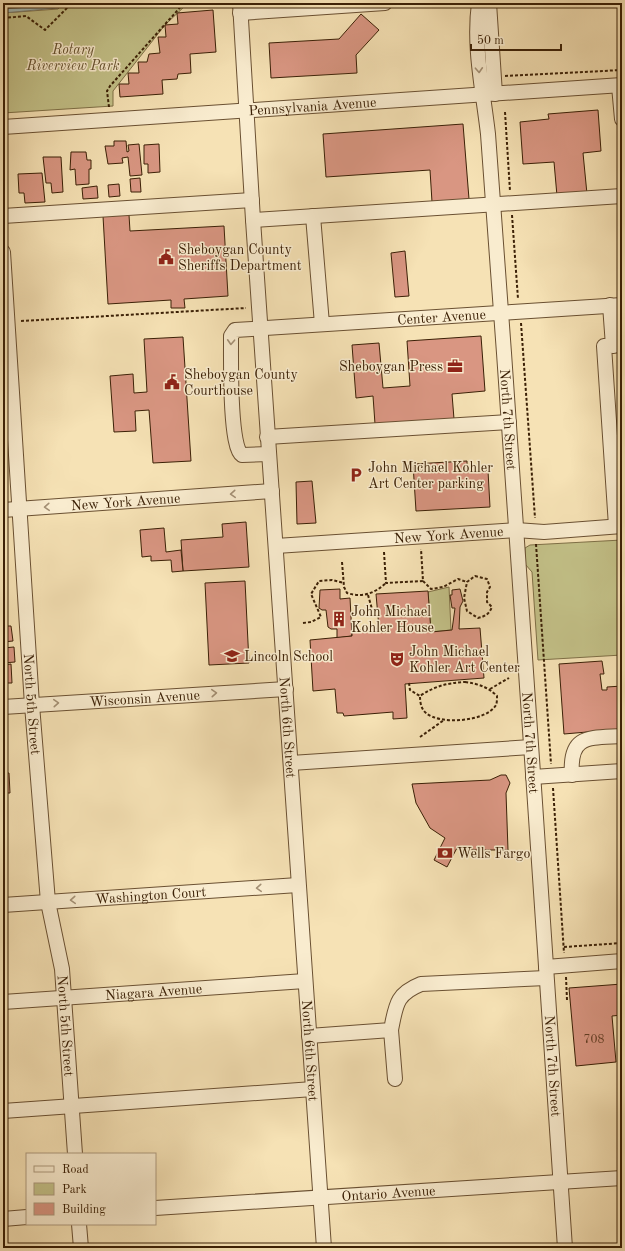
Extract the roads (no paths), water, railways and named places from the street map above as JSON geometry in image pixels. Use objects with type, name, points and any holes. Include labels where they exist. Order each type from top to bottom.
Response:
[{"type":"street","points":[[240,8],[385,3]]},
{"type":"street","points":[[479,3],[476,22],[480,77],[489,94]]},
{"type":"street","points":[[489,3],[494,77],[489,94]]},
{"type":"street","name":"North 6th Street","points":[[240,8],[252,220],[286,688],[298,885],[324,1248]]},
{"type":"street","points":[[621,86],[622,119]]},
{"type":"street","name":"Pennsylvania Avenue","points":[[3,127],[621,86]]},
{"type":"street","name":"North 7th Street","points":[[489,94],[493,204],[565,1248]]},
{"type":"street","points":[[252,220],[622,196]]},
{"type":"street","points":[[3,216],[252,200]]},
{"type":"street","points":[[313,216],[322,324]]},
{"type":"street","name":"North 5th Street","points":[[3,252],[5,311],[20,508],[32,705],[48,902],[62,969],[65,999],[75,1153]]},
{"type":"street","points":[[616,305],[617,345],[604,346],[619,526]]},
{"type":"street","name":"Center Avenue","points":[[269,454],[247,456],[239,453],[233,417],[232,334],[238,329],[616,305]]},
{"type":"street","points":[[267,437],[509,422]]},
{"type":"street","name":"New York Avenue","points":[[3,510],[272,491]]},
{"type":"street","name":"New York Avenue","points":[[276,546],[516,530],[535,532],[619,526]]},
{"type":"street","name":"Wisconsin Avenue","points":[[3,707],[286,688]]},
{"type":"street","points":[[572,775],[572,752],[581,740],[622,736]]},
{"type":"street","points":[[291,763],[531,747]]},
{"type":"street","points":[[533,777],[622,771]]},
{"type":"street","name":"Washington Court","points":[[3,905],[298,885]]},
{"type":"street","points":[[395,1079],[391,1030],[397,1002],[407,989],[421,984],[546,972],[565,965],[622,961]]},
{"type":"street","name":"Niagara Avenue","points":[[3,1002],[65,999],[305,981]]},
{"type":"street","points":[[309,1036],[391,1030]]},
{"type":"street","points":[[3,1111],[313,1089]]},
{"type":"street","name":"Ontario Avenue","points":[[156,1208],[622,1178]]},
{"type":"street","points":[[3,1219],[26,1217]]},
{"type":"street","points":[[79,1225],[81,1248]]},
{"type":"water","points":[[3,3],[63,3],[58,8],[3,13]]},
{"type":"place","name":"Sheboygan County Sheriffs Department","points":[[166,257]]},
{"type":"place","name":"Sheboygan Press","points":[[455,366]]},
{"type":"place","name":"Sheboygan County Courthouse","points":[[172,382]]},
{"type":"place","name":"John Michael Kohler Art Center parking","points":[[356,475]]},
{"type":"place","name":"John Michael Kohler House","points":[[339,619]]},
{"type":"place","name":"Lincoln School","points":[[232,656]]},
{"type":"place","name":"John Michael Kohler Art Center","points":[[397,659]]},
{"type":"place","name":"Wells Fargo","points":[[445,853]]},
{"type":"park label","name":"Rotary Riverview Park","points":[[73,58]]}]
